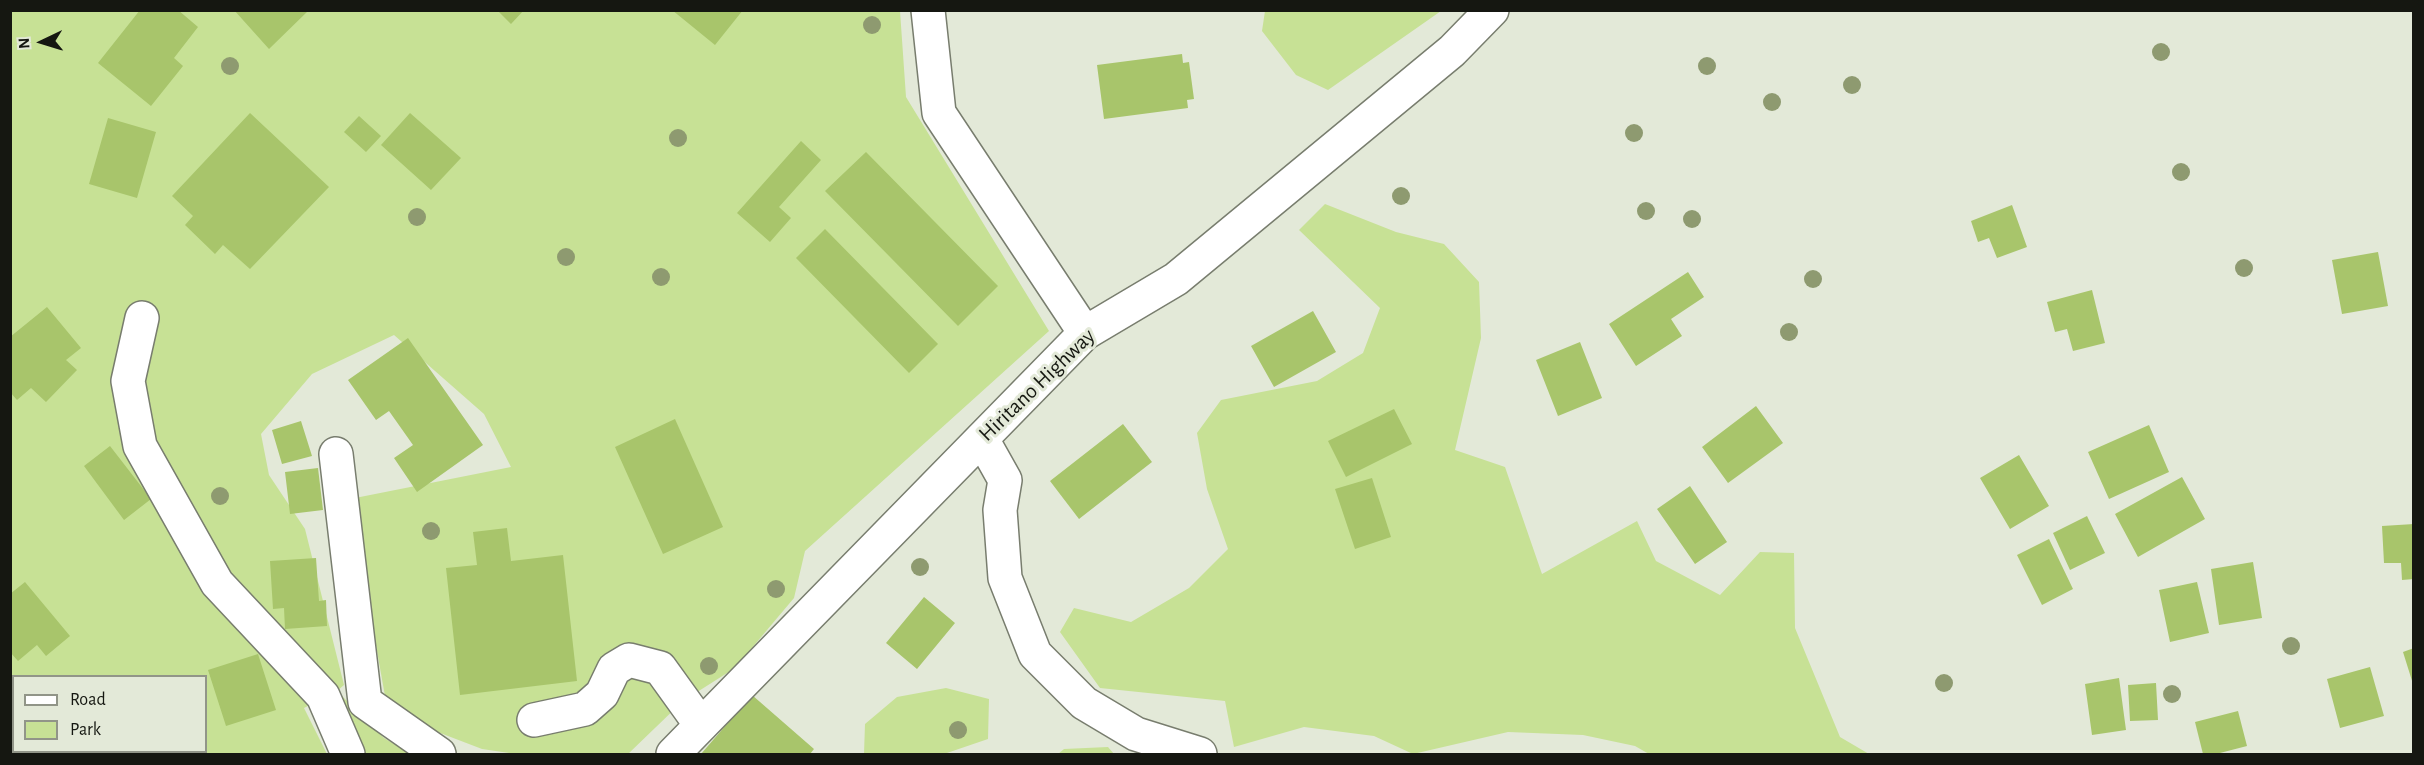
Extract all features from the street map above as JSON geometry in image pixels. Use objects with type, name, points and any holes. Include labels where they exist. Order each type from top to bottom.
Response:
[{"type":"main road","points":[[928,10],[939,113],[1085,333]]},
{"type":"main road","name":"Hiritano Highway","points":[[673,754],[1085,333],[1176,279],[1452,51],[1491,10]]},
{"type":"main road","points":[[142,318],[128,381],[140,446],[217,583],[323,696],[348,754]]},
{"type":"main road","points":[[982,439],[1005,480],[1000,510],[1005,578],[1035,654],[1084,703],[1136,734],[1200,754]]},
{"type":"main road","points":[[336,454],[365,702],[439,754]]},
{"type":"main road","points":[[534,720],[585,709],[602,694],[614,669],[629,660],[660,668],[702,725]]},
{"type":"green space","points":[[1265,10],[1441,11],[1328,90],[1296,75],[1262,31]]},
{"type":"green space","points":[[10,11],[900,11],[906,97],[1049,331],[805,551],[794,598],[735,668],[683,701],[628,754],[516,754],[482,749],[388,713],[350,499],[511,467],[484,414],[394,335],[312,374],[261,434],[269,475],[305,529],[344,685],[304,708],[327,754],[11,754]]},
{"type":"green space","points":[[1325,204],[1396,232],[1444,244],[1479,282],[1481,338],[1455,450],[1505,467],[1542,574],[1637,521],[1656,561],[1720,595],[1760,552],[1794,553],[1795,628],[1840,737],[1869,754],[1649,754],[1635,746],[1583,735],[1508,732],[1413,754],[1374,736],[1304,727],[1234,747],[1225,701],[1100,688],[1060,632],[1074,608],[1131,622],[1189,588],[1228,549],[1207,489],[1197,433],[1221,400],[1317,381],[1363,353],[1380,308],[1299,230]]},
{"type":"green space","points":[[946,688],[989,699],[988,739],[944,754],[864,754],[865,724],[897,697]]},
{"type":"green space","points":[[337,691],[384,738],[411,754],[363,754]]},
{"type":"green space","points":[[1108,747],[1114,754],[1058,754],[1064,749]]},
{"type":"building","points":[[140,10],[178,10],[198,27],[174,58],[183,66],[151,106],[98,63]]},
{"type":"building","points":[[234,10],[309,10],[269,49]]},
{"type":"building","points":[[497,10],[524,10],[511,24]]},
{"type":"building","points":[[672,10],[743,10],[715,45]]},
{"type":"building","points":[[1182,54],[1183,63],[1189,62],[1194,99],[1187,100],[1188,108],[1104,119],[1097,65]]},
{"type":"building","points":[[250,113],[329,187],[250,269],[223,245],[215,254],[185,225],[193,216],[172,196]]},
{"type":"building","points":[[410,113],[461,158],[431,190],[381,145]]},
{"type":"building","points":[[359,116],[381,136],[366,152],[344,132]]},
{"type":"building","points":[[108,118],[156,132],[137,198],[89,184]]},
{"type":"building","points":[[801,141],[821,160],[779,207],[791,218],[770,242],[737,213]]},
{"type":"building","points":[[866,152],[998,286],[958,326],[825,191]]},
{"type":"building","points":[[2012,205],[2027,247],[1997,258],[1989,238],[1978,242],[1971,221]]},
{"type":"building","points":[[825,229],[938,344],[909,373],[796,258]]},
{"type":"building","points":[[2378,252],[2388,306],[2342,314],[2332,260]]},
{"type":"building","points":[[1688,272],[1704,297],[1671,319],[1682,336],[1636,366],[1609,324]]},
{"type":"building","points":[[2092,290],[2105,343],[2073,351],[2067,329],[2055,332],[2047,302]]},
{"type":"building","points":[[47,307],[81,348],[66,360],[77,370],[46,402],[31,388],[17,400],[10,392],[10,337]]},
{"type":"building","points":[[1313,311],[1336,352],[1274,387],[1251,346]]},
{"type":"building","points":[[408,338],[483,445],[417,492],[394,458],[413,445],[389,411],[376,420],[348,380]]},
{"type":"building","points":[[1580,342],[1602,398],[1558,416],[1536,360]]},
{"type":"building","points":[[1756,406],[1783,443],[1728,483],[1702,447]]},
{"type":"building","points":[[1394,409],[1412,444],[1346,477],[1328,441]]},
{"type":"building","points":[[675,419],[723,527],[663,554],[615,447]]},
{"type":"building","points":[[301,421],[312,456],[282,464],[272,430]]},
{"type":"building","points":[[1123,424],[1152,462],[1079,519],[1050,481]]},
{"type":"building","points":[[2149,425],[2169,472],[2109,499],[2088,452]]},
{"type":"building","points":[[110,446],[151,499],[124,520],[84,466]]},
{"type":"building","points":[[2019,455],[2049,506],[2010,529],[1980,478]]},
{"type":"building","points":[[318,468],[323,510],[290,514],[285,472]]},
{"type":"building","points":[[2182,477],[2205,519],[2138,557],[2115,514]]},
{"type":"building","points":[[1372,478],[1391,537],[1355,549],[1335,489]]},
{"type":"building","points":[[1690,486],[1727,542],[1695,564],[1657,509]]},
{"type":"building","points":[[2087,516],[2105,553],[2070,570],[2053,533]]},
{"type":"building","points":[[2414,524],[2414,579],[2402,580],[2401,563],[2384,563],[2382,526]]},
{"type":"building","points":[[507,528],[511,561],[563,555],[577,681],[460,695],[446,568],[477,565],[473,532]]},
{"type":"building","points":[[2049,539],[2073,589],[2042,605],[2017,555]]},
{"type":"building","points":[[316,558],[319,601],[326,600],[327,626],[285,629],[284,608],[273,609],[270,561]]},
{"type":"building","points":[[2253,562],[2262,618],[2219,625],[2211,569]]},
{"type":"building","points":[[25,582],[70,636],[46,656],[37,645],[18,661],[10,652],[10,594]]},
{"type":"building","points":[[2197,582],[2209,633],[2170,642],[2159,590]]},
{"type":"building","points":[[924,597],[955,623],[917,669],[886,643]]},
{"type":"building","points":[[2414,648],[2414,683],[2413,684],[2403,652]]},
{"type":"building","points":[[258,654],[276,710],[226,726],[208,670]]},
{"type":"building","points":[[2370,667],[2384,716],[2340,728],[2327,679]]},
{"type":"building","points":[[2119,678],[2126,730],[2092,735],[2085,684]]},
{"type":"building","points":[[2156,683],[2158,720],[2130,721],[2128,685]]},
{"type":"building","points":[[752,695],[814,749],[810,754],[701,754]]},
{"type":"building","points":[[2238,711],[2247,746],[2216,754],[2203,754],[2195,722]]},
{"type":"building","points":[[12,714],[12,753],[30,753],[28,754],[10,754],[10,715]]}]
